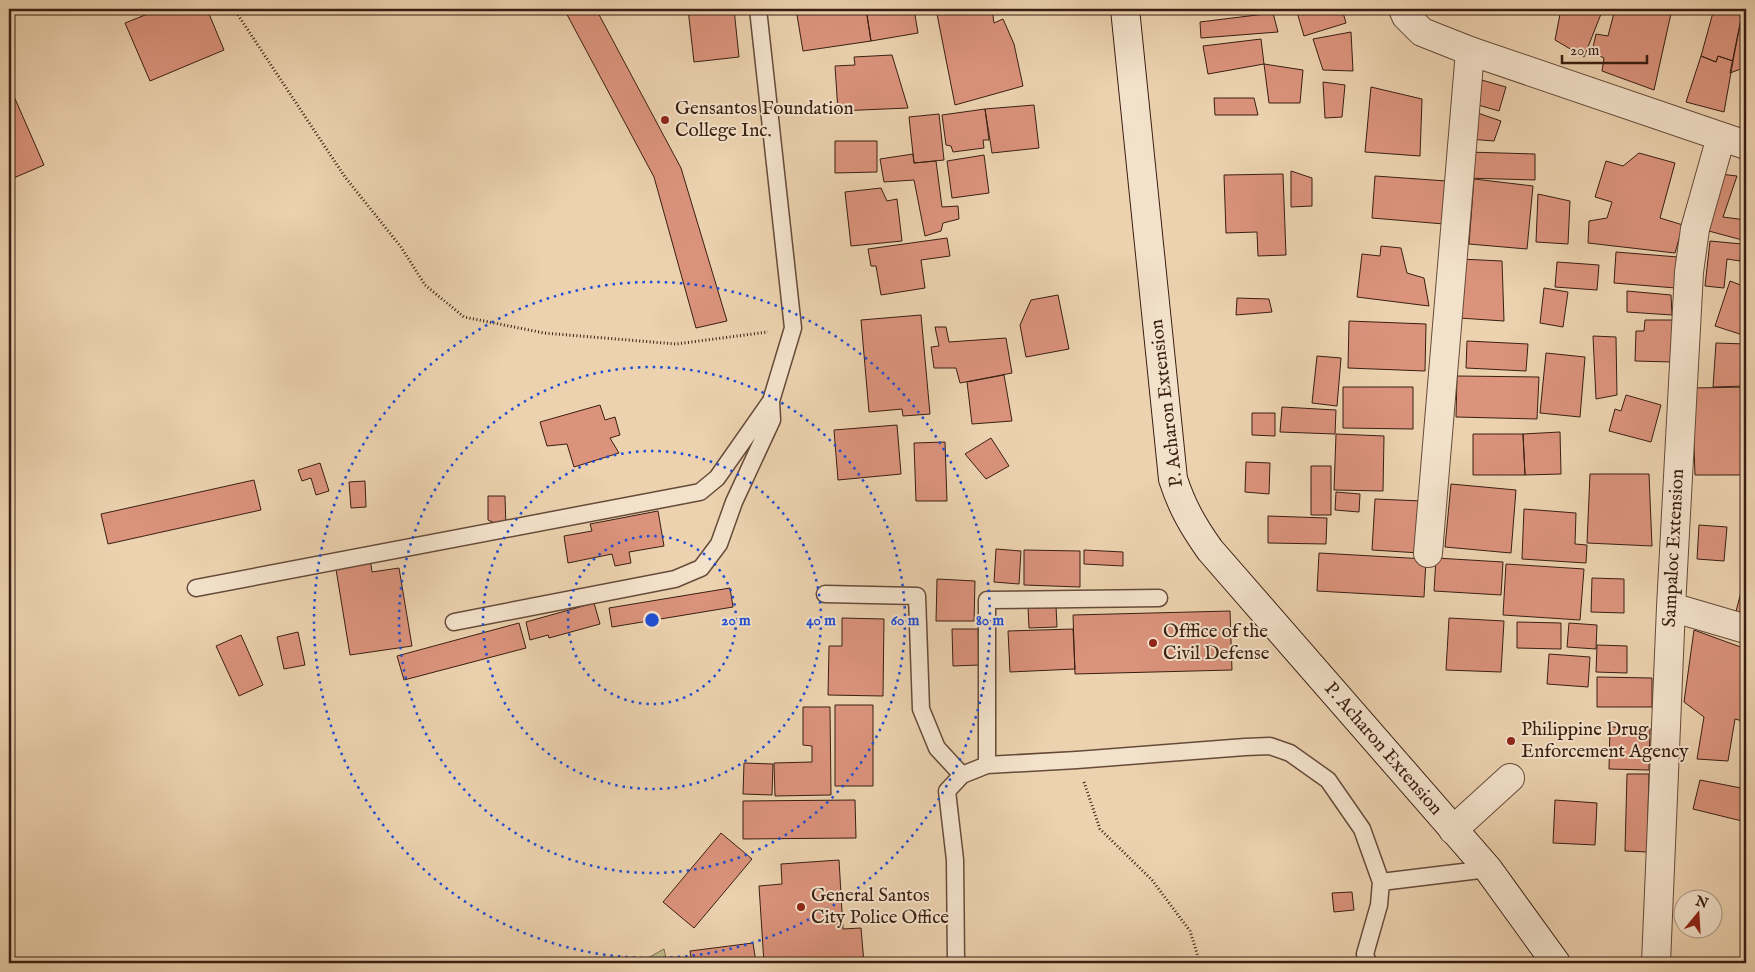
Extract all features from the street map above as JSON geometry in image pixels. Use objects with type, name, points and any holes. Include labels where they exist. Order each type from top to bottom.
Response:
[{"type":"street","name":"P. Acharon Extension","points":[[1125,9],[1173,479],[1180,501],[1192,525],[1235,580],[1488,869],[1556,963]]},
{"type":"street","points":[[1404,13],[1422,32],[1470,51],[1734,141]]},
{"type":"street","points":[[1428,552],[1470,51]]},
{"type":"street","name":"Sampaloc Extension","points":[[1656,963],[1688,272],[1695,229],[1734,141]]},
{"type":"street","points":[[1671,607],[1746,629]]},
{"type":"street","points":[[1453,830],[1510,778]]},
{"type":"lane","points":[[196,588],[700,492],[718,478],[771,401],[793,328],[758,9]]},
{"type":"lane","points":[[454,622],[675,579],[701,568],[719,544],[734,502],[772,420],[771,401]]},
{"type":"lane","points":[[825,594],[917,596],[921,709],[938,748],[962,775]]},
{"type":"lane","points":[[987,765],[987,600],[1159,598]]},
{"type":"lane","points":[[956,963],[955,860],[947,791],[962,775],[987,765],[1270,746],[1290,752],[1328,780],[1362,829],[1381,882],[1379,905],[1365,954],[1368,963]]},
{"type":"lane","points":[[1381,882],[1488,869]]},
{"type":"path","points":[[234,9],[345,177],[401,247],[425,285],[464,317],[544,333],[676,344],[793,328]]},
{"type":"path","points":[[1077,760],[1100,829],[1152,880],[1190,930],[1200,963]]},
{"type":"shaded area","points":[[664,949],[667,963],[639,963]]},
{"type":"building","points":[[160,9],[207,9],[224,50],[150,81],[125,23]]},
{"type":"building","points":[[564,9],[596,9],[681,168],[727,321],[696,328],[654,177]]},
{"type":"building","points":[[688,9],[734,9],[739,57],[694,62]]},
{"type":"building","points":[[796,9],[866,9],[871,41],[803,51]]},
{"type":"building","points":[[866,9],[914,9],[918,33],[871,41]]},
{"type":"building","points":[[936,9],[992,9],[994,23],[1003,19],[1014,44],[1023,86],[955,105]]},
{"type":"building","points":[[1296,9],[1342,9],[1346,23],[1304,36]]},
{"type":"building","points":[[1561,9],[1603,9],[1584,57],[1555,40]]},
{"type":"building","points":[[1615,9],[1672,9],[1654,90],[1602,71],[1604,58],[1592,52],[1596,34],[1608,36]]},
{"type":"building","points":[[1714,9],[1743,9],[1733,61],[1718,56],[1716,62],[1701,56]]},
{"type":"building","points":[[1743,9],[1746,10],[1746,67],[1730,73]]},
{"type":"building","points":[[1273,13],[1278,32],[1201,38],[1200,22]]},
{"type":"building","points":[[1351,32],[1353,71],[1323,70],[1313,39]]},
{"type":"building","points":[[1261,39],[1264,64],[1208,74],[1203,46]]},
{"type":"building","points":[[892,55],[908,108],[838,111],[835,66],[855,65],[854,57]]},
{"type":"building","points":[[1701,56],[1716,62],[1718,56],[1733,61],[1724,112],[1686,102]]},
{"type":"building","points":[[1264,64],[1303,70],[1300,103],[1269,103]]},
{"type":"building","points":[[1478,79],[1506,87],[1499,111],[1471,103]]},
{"type":"building","points":[[1323,82],[1345,85],[1342,117],[1325,118]]},
{"type":"building","points":[[9,85],[44,165],[9,180]]},
{"type":"building","points":[[1371,87],[1422,99],[1420,156],[1365,152]]},
{"type":"building","points":[[1214,98],[1254,98],[1258,115],[1215,115]]},
{"type":"building","points":[[1034,105],[1039,148],[992,153],[985,109]]},
{"type":"building","points":[[985,109],[989,140],[983,140],[984,148],[953,152],[951,146],[946,145],[942,115]]},
{"type":"building","points":[[1472,111],[1501,121],[1494,141],[1469,139]]},
{"type":"building","points":[[939,114],[944,160],[914,163],[909,117]]},
{"type":"building","points":[[835,141],[877,141],[877,172],[835,173]]},
{"type":"building","points":[[1467,152],[1535,154],[1535,180],[1466,178]]},
{"type":"building","points":[[1639,153],[1675,163],[1660,218],[1683,225],[1675,253],[1588,243],[1589,221],[1607,218],[1612,202],[1595,197],[1606,161],[1623,166]]},
{"type":"building","points":[[913,154],[914,163],[936,161],[942,207],[958,206],[959,219],[943,223],[941,231],[925,236],[914,180],[884,182],[880,159]]},
{"type":"building","points":[[984,155],[989,193],[952,198],[947,161]]},
{"type":"building","points":[[1291,171],[1312,178],[1312,206],[1291,207]]},
{"type":"building","points":[[1283,174],[1286,255],[1258,256],[1257,232],[1226,233],[1224,175]]},
{"type":"building","points":[[1720,174],[1737,176],[1723,217],[1746,220],[1746,241],[1705,230]]},
{"type":"building","points":[[1375,176],[1447,181],[1444,224],[1372,218]]},
{"type":"building","points":[[1474,179],[1533,186],[1527,249],[1469,244]]},
{"type":"building","points":[[881,188],[887,201],[897,199],[902,241],[851,246],[845,192]]},
{"type":"building","points":[[1538,194],[1570,201],[1568,244],[1536,242]]},
{"type":"building","points":[[947,238],[950,256],[921,260],[925,288],[881,295],[876,266],[871,266],[868,249]]},
{"type":"building","points":[[1710,241],[1742,244],[1740,261],[1727,259],[1724,288],[1705,286]]},
{"type":"building","points":[[1381,246],[1401,248],[1407,273],[1424,278],[1429,306],[1357,297],[1362,254],[1380,256]]},
{"type":"building","points":[[1616,252],[1678,257],[1676,288],[1614,283]]},
{"type":"building","points":[[1460,259],[1502,261],[1504,321],[1459,318]]},
{"type":"building","points":[[1557,262],[1599,265],[1597,290],[1555,287]]},
{"type":"building","points":[[1730,281],[1746,287],[1746,336],[1715,326]]},
{"type":"building","points":[[1544,288],[1568,292],[1563,327],[1540,323]]},
{"type":"building","points":[[1627,291],[1671,295],[1672,315],[1627,312]]},
{"type":"building","points":[[1058,295],[1069,349],[1026,357],[1020,325],[1031,300]]},
{"type":"building","points":[[1237,298],[1269,299],[1272,312],[1236,315]]},
{"type":"building","points":[[921,315],[930,414],[903,416],[902,409],[869,412],[861,320]]},
{"type":"building","points":[[1645,320],[1674,320],[1672,362],[1635,361],[1636,331],[1644,331]]},
{"type":"building","points":[[1349,321],[1426,324],[1425,371],[1348,368]]},
{"type":"building","points":[[935,327],[946,327],[949,342],[1006,338],[1012,373],[960,383],[956,368],[934,368],[931,347],[939,346]]},
{"type":"building","points":[[1593,336],[1616,337],[1617,395],[1596,399]]},
{"type":"building","points":[[1467,341],[1528,344],[1526,371],[1466,368]]},
{"type":"building","points":[[1716,343],[1746,344],[1746,386],[1713,387]]},
{"type":"building","points":[[1546,353],[1585,357],[1580,417],[1540,413]]},
{"type":"building","points":[[1317,356],[1341,358],[1337,406],[1312,403]]},
{"type":"building","points":[[1004,375],[1012,421],[972,424],[967,382]]},
{"type":"building","points":[[1457,376],[1539,377],[1537,419],[1456,417]]},
{"type":"building","points":[[1343,387],[1413,387],[1413,429],[1343,428]]},
{"type":"building","points":[[1746,387],[1746,475],[1695,475],[1692,388]]},
{"type":"building","points":[[1626,395],[1661,405],[1651,442],[1609,431],[1615,409],[1621,411]]},
{"type":"building","points":[[600,405],[605,420],[615,417],[620,435],[610,438],[619,453],[574,467],[567,444],[547,446],[540,422]]},
{"type":"building","points":[[1282,407],[1336,410],[1335,434],[1280,432]]},
{"type":"building","points":[[1252,413],[1275,413],[1275,436],[1252,435]]},
{"type":"building","points":[[897,425],[901,474],[838,480],[834,430]]},
{"type":"building","points":[[1560,432],[1561,474],[1525,475],[1523,434]]},
{"type":"building","points":[[1336,434],[1384,436],[1383,491],[1334,490]]},
{"type":"building","points":[[1473,434],[1523,434],[1525,475],[1473,475]]},
{"type":"building","points":[[991,438],[1009,466],[986,479],[965,454]]},
{"type":"building","points":[[945,442],[947,501],[916,501],[914,443]]},
{"type":"building","points":[[1246,462],[1270,463],[1269,494],[1245,492]]},
{"type":"building","points":[[320,463],[329,491],[316,495],[311,478],[302,481],[298,470]]},
{"type":"building","points":[[1311,466],[1331,466],[1331,515],[1311,515]]},
{"type":"building","points":[[1590,474],[1649,474],[1652,546],[1587,543]]},
{"type":"building","points":[[254,480],[261,510],[108,544],[101,514]]},
{"type":"building","points":[[365,481],[366,507],[351,508],[349,482]]},
{"type":"building","points":[[1451,484],[1516,490],[1511,553],[1445,547]]},
{"type":"building","points":[[1336,492],[1360,494],[1359,512],[1335,510]]},
{"type":"building","points":[[488,496],[505,496],[506,528],[488,520]]},
{"type":"building","points":[[1375,499],[1422,501],[1420,553],[1372,550]]},
{"type":"building","points":[[1524,509],[1576,513],[1575,544],[1587,545],[1586,563],[1522,559]]},
{"type":"building","points":[[658,511],[664,546],[629,552],[631,563],[615,566],[612,554],[568,563],[564,536],[592,531],[590,524]]},
{"type":"building","points":[[1268,516],[1327,518],[1326,544],[1268,543]]},
{"type":"building","points":[[1699,525],[1727,527],[1724,561],[1697,559]]},
{"type":"building","points":[[996,549],[1021,551],[1019,584],[994,582]]},
{"type":"building","points":[[1024,550],[1080,551],[1080,587],[1024,585]]},
{"type":"building","points":[[1084,550],[1123,552],[1123,566],[1084,564]]},
{"type":"building","points":[[369,551],[372,572],[399,568],[412,646],[350,655],[334,557]]},
{"type":"building","points":[[1319,553],[1426,559],[1424,597],[1317,591]]},
{"type":"building","points":[[1436,558],[1503,562],[1501,595],[1434,591]]},
{"type":"building","points":[[1506,564],[1584,569],[1580,620],[1503,615]]},
{"type":"building","points":[[1746,573],[1746,619],[1735,615]]},
{"type":"building","points":[[1592,578],[1624,579],[1624,613],[1591,612]]},
{"type":"building","points":[[937,579],[975,581],[974,621],[936,621]]},
{"type":"building","points":[[730,588],[733,607],[612,627],[609,608]]},
{"type":"building","points":[[594,603],[600,624],[549,638],[548,635],[530,640],[526,622]]},
{"type":"building","points":[[1056,606],[1057,627],[1029,628],[1028,607]]},
{"type":"building","name":"Offfice of the Civil Defense","points":[[1230,611],[1232,670],[1075,674],[1073,615]]},
{"type":"building","points":[[842,618],[884,619],[883,696],[828,695],[829,646],[842,646]]},
{"type":"building","points":[[1449,618],[1504,621],[1501,672],[1446,670]]},
{"type":"building","points":[[1517,622],[1561,623],[1561,649],[1517,648]]},
{"type":"building","points":[[519,623],[526,648],[404,680],[397,656]]},
{"type":"building","points":[[1569,623],[1597,625],[1596,649],[1567,647]]},
{"type":"building","points":[[952,629],[978,629],[979,665],[953,666]]},
{"type":"building","points":[[1073,629],[1075,669],[1010,672],[1008,631]]},
{"type":"building","points":[[1694,630],[1746,649],[1746,722],[1735,719],[1728,761],[1697,759],[1704,717],[1684,702]]},
{"type":"building","points":[[298,632],[305,665],[284,669],[277,637]]},
{"type":"building","points":[[241,635],[263,685],[239,696],[216,646]]},
{"type":"building","points":[[1597,645],[1627,646],[1627,673],[1596,672]]},
{"type":"building","points":[[1549,654],[1590,657],[1588,687],[1547,684]]},
{"type":"building","points":[[1597,677],[1652,678],[1652,707],[1597,707]]},
{"type":"building","points":[[835,705],[873,705],[873,786],[835,786]]},
{"type":"building","points":[[803,707],[830,707],[831,795],[775,796],[774,763],[812,762],[812,746],[803,745]]},
{"type":"building","points":[[1610,727],[1650,728],[1649,770],[1609,769]]},
{"type":"building","points":[[744,763],[773,764],[772,795],[743,794]]},
{"type":"building","points":[[1627,774],[1649,774],[1647,852],[1625,851]]},
{"type":"building","points":[[1700,780],[1746,789],[1746,822],[1693,809]]},
{"type":"building","points":[[855,800],[856,838],[743,839],[743,801]]},
{"type":"building","points":[[1555,800],[1597,803],[1595,845],[1553,843]]},
{"type":"building","points":[[721,833],[752,859],[694,928],[663,902]]},
{"type":"building","name":"General Santos City Police Office","points":[[839,860],[843,929],[861,928],[864,963],[764,963],[759,886],[782,884],[781,864]]},
{"type":"building","points":[[1352,892],[1354,910],[1334,912],[1332,893]]},
{"type":"building","points":[[753,943],[756,963],[692,963],[690,951]]},
{"type":"place","name":"Gensantos Foundation College Inc.","points":[[665,120]]},
{"type":"place","name":"Offfice of the Civil Defense","points":[[1153,643]]},
{"type":"place","name":"Philippine Drug Enforcement Agency","points":[[1511,741]]},
{"type":"place","name":"General Santos City Police Office","points":[[801,907]]}]
